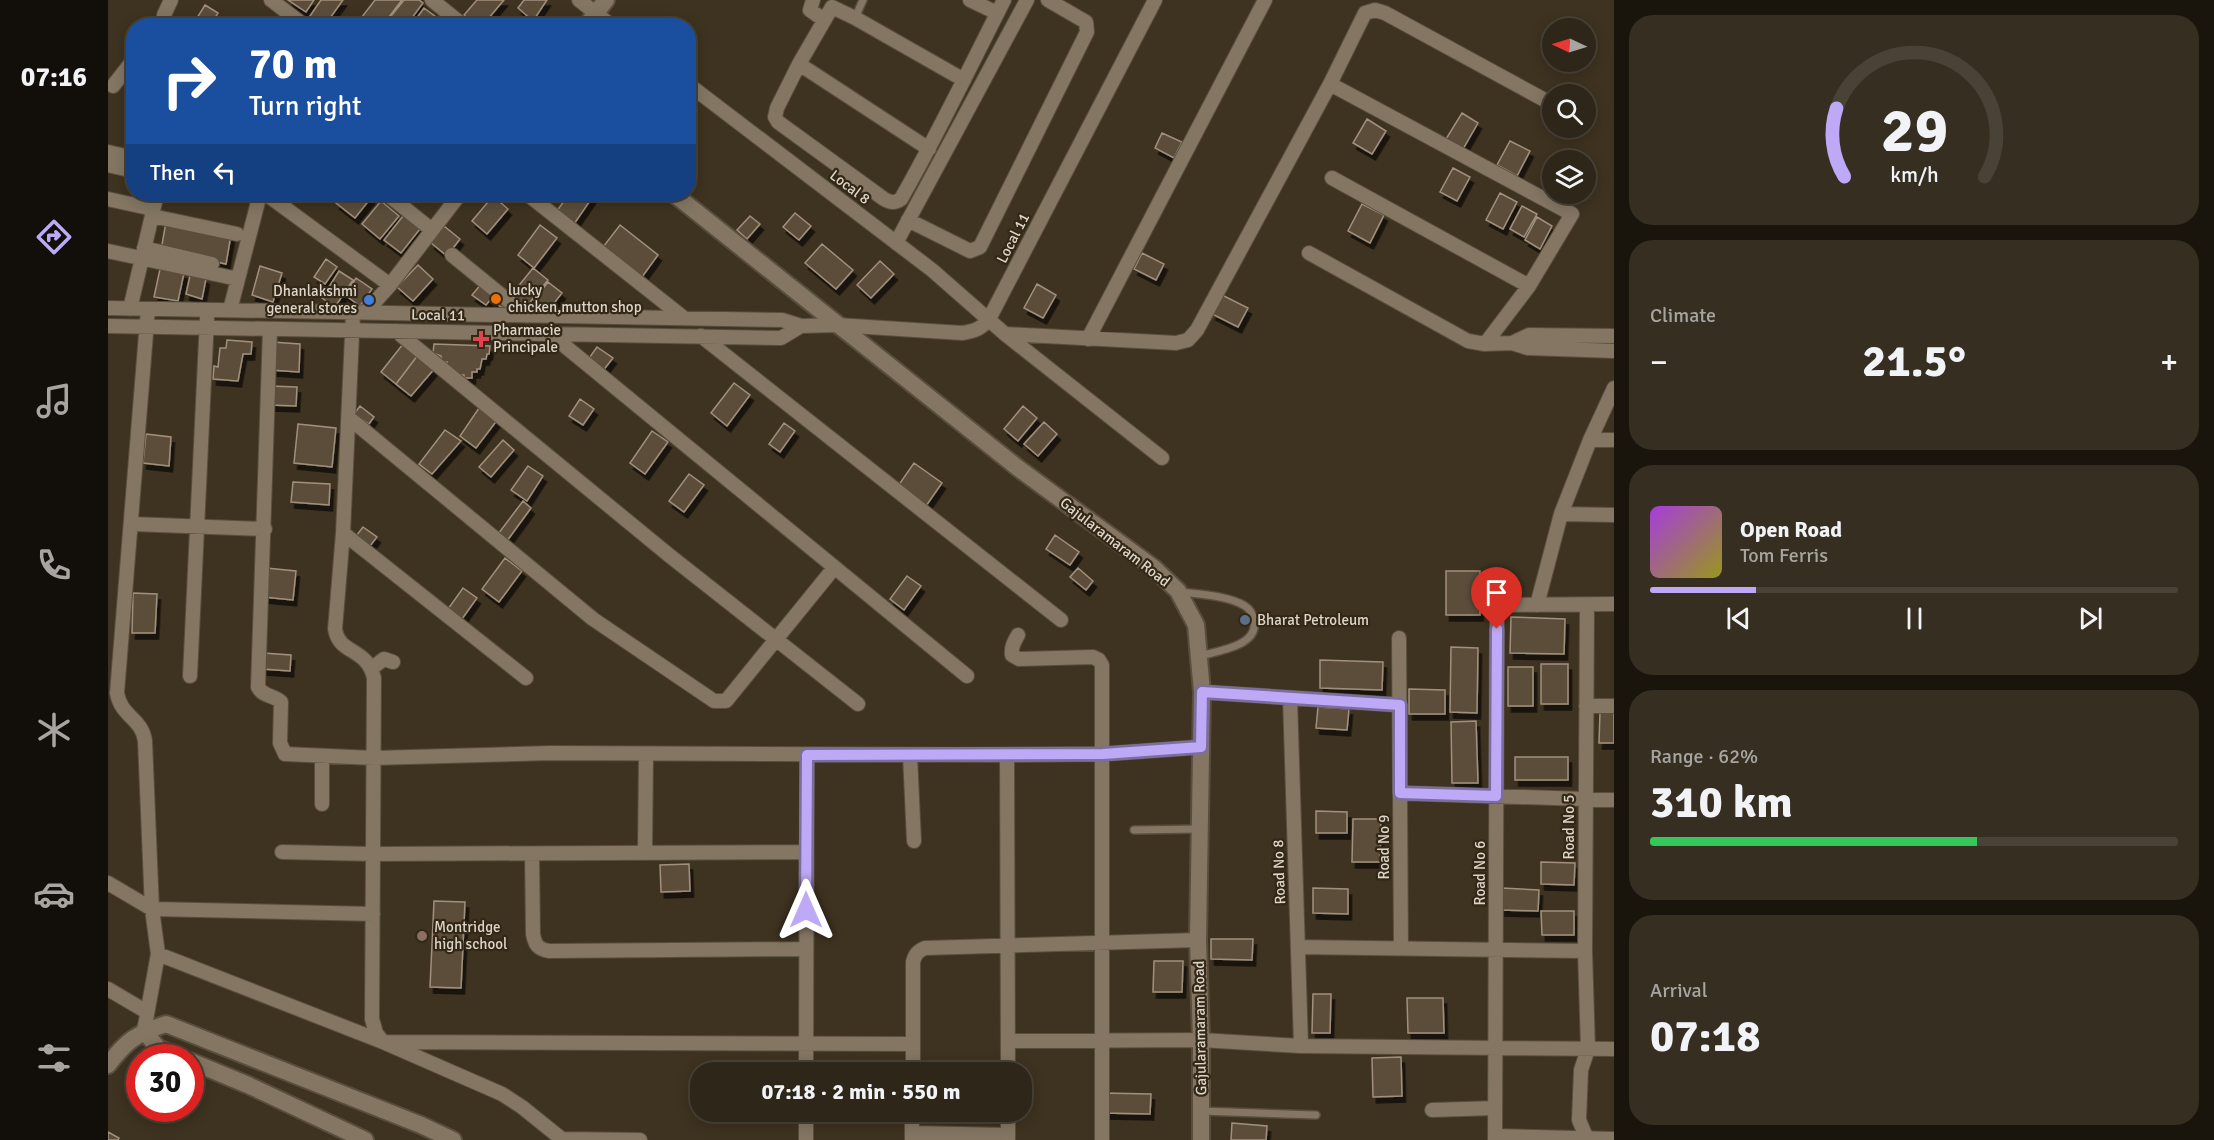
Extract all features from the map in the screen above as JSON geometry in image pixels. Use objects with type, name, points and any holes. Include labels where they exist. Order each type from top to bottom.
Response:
[{"type":"main road","name":"Gajularamaram Road","points":[[683,201],[1018,468],[1154,568],[1178,591],[1196,625],[1202,692],[1198,940],[1202,1040],[1201,1140]]},
{"type":"main road","points":[[108,1065],[124,1044],[144,1031],[166,1024],[421,1125],[453,1140]]},
{"type":"main road","points":[[144,1031],[155,1044]]},
{"type":"main road","points":[[204,1067],[364,1140]]},
{"type":"street","points":[[164,18],[171,0]]},
{"type":"street","points":[[271,0],[295,18]]},
{"type":"street","points":[[432,0],[454,18]]},
{"type":"street","points":[[579,0],[596,13]]},
{"type":"street","points":[[813,0],[810,10],[824,20]]},
{"type":"street","points":[[964,80],[832,7],[799,64],[777,108],[775,117],[778,122],[890,202],[896,202],[901,199],[929,149],[964,80],[1001,6],[970,0]]},
{"type":"street","points":[[896,243],[1027,0]]},
{"type":"street","points":[[908,220],[970,251],[980,247],[1087,32],[1086,22],[1048,0]]},
{"type":"street","name":"Local 11","points":[[108,308],[782,320],[801,326],[837,325],[962,333],[983,327],[1155,0]]},
{"type":"street","points":[[1088,339],[1265,0]]},
{"type":"street","points":[[1005,334],[1176,343],[1188,340],[1197,330],[1330,84],[1365,13],[1375,10],[1398,19],[1542,98]]},
{"type":"street","points":[[799,64],[929,149]]},
{"type":"street","points":[[113,86],[126,69]]},
{"type":"street","points":[[1330,84],[1572,214],[1529,286],[1485,344]]},
{"type":"street","name":"Local 8","points":[[696,90],[896,243],[1005,334],[1162,458]]},
{"type":"street","points":[[108,152],[126,156]]},
{"type":"street","points":[[108,165],[126,169]]},
{"type":"street","points":[[1332,178],[1529,286]]},
{"type":"street","points":[[108,199],[237,234]]},
{"type":"street","points":[[130,309],[155,201]]},
{"type":"street","points":[[230,310],[234,273],[258,201]]},
{"type":"street","points":[[276,201],[390,285]]},
{"type":"street","points":[[396,201],[432,230]]},
{"type":"street","points":[[384,1042],[376,1032],[372,1019],[374,678],[368,661],[342,644],[336,638],[335,629],[343,533],[353,330],[359,313],[390,285],[455,201]]},
{"type":"street","points":[[536,201],[684,318]]},
{"type":"street","points":[[108,251],[143,253],[234,273]]},
{"type":"street","points":[[1309,253],[1468,341],[1485,344],[1512,343],[1528,348],[1614,351]]},
{"type":"street","points":[[452,255],[527,316]]},
{"type":"street","points":[[144,1031],[158,954],[152,909],[144,731],[123,711],[117,693],[148,309]]},
{"type":"street","points":[[190,676],[207,310]]},
{"type":"street","points":[[497,315],[497,332]]},
{"type":"street","points":[[654,318],[655,335]]},
{"type":"street","name":"Local 11","points":[[108,326],[781,338],[801,326]]},
{"type":"street","points":[[270,329],[258,687],[264,694],[277,698],[281,702],[280,743],[285,754],[374,758],[550,753],[1007,755],[1103,754],[1201,747]]},
{"type":"street","points":[[396,331],[670,556],[858,704]]},
{"type":"street","points":[[549,333],[967,676]]},
{"type":"street","points":[[1512,343],[1529,334],[1614,336]]},
{"type":"street","points":[[702,336],[1061,620]]},
{"type":"street","points":[[1614,388],[1590,440],[1561,514],[1538,605],[1614,604]]},
{"type":"street","points":[[349,418],[584,611],[714,701],[726,701],[834,568]]},
{"type":"street","points":[[1590,440],[1614,440]]},
{"type":"street","points":[[1561,514],[1614,514]]},
{"type":"street","points":[[132,524],[265,529]]},
{"type":"street","points":[[343,533],[526,678]]},
{"type":"street","name":"Road No 6","points":[[1495,1138],[1497,605],[1538,605]]},
{"type":"street","name":"Road No 5","points":[[1587,605],[1585,951],[1588,1049],[1581,1070],[1579,1120],[1587,1139]]},
{"type":"street","points":[[1018,635],[1011,650],[1012,655],[1018,659],[1093,657],[1102,665],[1104,942],[1102,1140]]},
{"type":"street","name":"Road No 9","points":[[1400,638],[1401,948]]},
{"type":"street","points":[[372,668],[384,659],[393,662]]},
{"type":"street","points":[[1202,692],[1400,705]]},
{"type":"street","name":"Road No 8","points":[[1290,698],[1301,1046]]},
{"type":"street","points":[[1587,706],[1614,706]]},
{"type":"street","points":[[645,853],[646,755]]},
{"type":"street","points":[[806,1062],[807,755]]},
{"type":"street","points":[[910,755],[914,841]]},
{"type":"street","points":[[1007,755],[1008,1062]]},
{"type":"street","points":[[322,756],[322,804]]},
{"type":"street","points":[[1400,793],[1614,800]]},
{"type":"street","points":[[282,852],[373,855],[806,852]]},
{"type":"street","points":[[532,854],[533,934],[534,942],[541,950],[806,949]]},
{"type":"street","points":[[108,883],[152,909],[373,914]]},
{"type":"street","points":[[913,1062],[913,962],[919,950],[1008,944],[1198,940]]},
{"type":"street","points":[[1298,947],[1585,951]]},
{"type":"street","points":[[158,954],[384,1042],[502,1094],[562,1139],[640,1140]]},
{"type":"street","points":[[108,989],[147,1012]]},
{"type":"street","points":[[1008,1041],[1202,1040],[1301,1046],[1614,1049]]},
{"type":"street","points":[[384,1042],[913,1044]]},
{"type":"street","points":[[1432,1110],[1495,1108]]},
{"type":"street","points":[[806,1122],[806,1140]]},
{"type":"street","points":[[912,1137],[1008,1138],[1008,1122]]},
{"type":"street","points":[[1495,1138],[1614,1139]]},
{"type":"lane","points":[[855,18],[863,0]]},
{"type":"lane","points":[[1178,591],[1245,605],[1253,615],[1255,627],[1249,638],[1236,646],[1198,656]]},
{"type":"lane","points":[[1134,830],[1200,829]]},
{"type":"lane","points":[[1201,1110],[1316,1115]]},
{"type":"building","points":[[288,0],[314,0],[306,12]]},
{"type":"building","points":[[321,0],[343,0],[330,18],[310,16]]},
{"type":"building","points":[[375,0],[402,0],[388,18],[361,18]]},
{"type":"building","points":[[404,0],[419,0],[423,3],[412,18],[389,18]]},
{"type":"building","points":[[477,0],[504,0],[489,18],[467,18],[464,15]]},
{"type":"building","points":[[524,0],[547,0],[535,18],[530,18],[518,8]]},
{"type":"building","points":[[205,5],[218,13],[215,18],[197,18]]},
{"type":"building","points":[[424,8],[436,17],[435,18],[417,18]]},
{"type":"building","points":[[1462,113],[1478,123],[1463,149],[1446,139]]},
{"type":"building","points":[[1367,119],[1386,131],[1372,154],[1353,143]]},
{"type":"building","points":[[1162,133],[1182,142],[1174,158],[1155,148]]},
{"type":"building","points":[[1510,141],[1530,151],[1517,176],[1497,165]]},
{"type":"building","points":[[1453,168],[1470,177],[1457,201],[1440,192]]},
{"type":"building","points":[[1500,193],[1517,202],[1503,229],[1486,220]]},
{"type":"building","points":[[338,201],[368,201],[355,218],[336,203]]},
{"type":"building","points":[[381,201],[399,216],[380,239],[362,224]]},
{"type":"building","points":[[489,201],[499,201],[508,209],[487,234],[472,221]]},
{"type":"building","points":[[564,201],[590,201],[572,227],[554,215]]},
{"type":"building","points":[[1362,204],[1384,215],[1370,243],[1348,231]]},
{"type":"building","points":[[1522,206],[1537,214],[1524,237],[1510,229]]},
{"type":"building","points":[[795,213],[811,226],[799,240],[783,227]]},
{"type":"building","points":[[403,216],[420,229],[401,253],[384,240]]},
{"type":"building","points":[[750,216],[760,224],[747,239],[737,230]]},
{"type":"building","points":[[1537,217],[1552,226],[1540,249],[1525,240]]},
{"type":"building","points":[[166,222],[231,235],[226,264],[161,250]]},
{"type":"building","points":[[540,225],[557,238],[534,268],[518,255]]},
{"type":"building","points":[[620,225],[658,255],[642,277],[603,247]]},
{"type":"building","points":[[444,226],[460,239],[447,256],[431,243]]},
{"type":"building","points":[[822,244],[853,270],[836,289],[805,263]]},
{"type":"building","points":[[1142,253],[1164,264],[1156,280],[1134,269]]},
{"type":"building","points":[[326,259],[337,267],[325,284],[314,277]]},
{"type":"building","points":[[880,261],[894,274],[871,298],[857,285]]},
{"type":"building","points":[[418,265],[433,279],[413,301],[397,287]]},
{"type":"building","points":[[260,266],[282,273],[273,302],[252,295]]},
{"type":"building","points":[[533,268],[548,280],[523,311],[508,299]]},
{"type":"building","points":[[160,269],[184,273],[178,301],[154,297]]},
{"type":"building","points":[[191,271],[206,279],[202,299],[186,294]]},
{"type":"building","points":[[339,271],[353,280],[335,307],[322,298]]},
{"type":"building","points":[[356,278],[372,289],[360,306],[345,295]]},
{"type":"building","points":[[548,282],[562,293],[548,311],[534,300]]},
{"type":"building","points":[[482,283],[496,293],[486,305],[472,295]]},
{"type":"building","points":[[1037,284],[1056,295],[1043,318],[1024,308]]},
{"type":"building","points":[[496,293],[507,301],[502,308],[491,299]]},
{"type":"building","points":[[1222,295],[1248,308],[1238,327],[1212,314]]},
{"type":"building","points":[[227,340],[252,342],[251,354],[243,354],[238,381],[213,379],[214,366],[218,367],[220,348],[226,348]]},
{"type":"building","points":[[272,342],[300,344],[299,372],[270,370]]},
{"type":"building","points":[[403,344],[418,355],[396,384],[381,372]]},
{"type":"building","points":[[434,344],[490,346],[489,354],[486,359],[482,359],[480,369],[472,372],[472,378],[464,378],[464,375],[456,375],[456,372],[447,369],[447,362],[441,362],[441,356],[433,353]]},
{"type":"building","points":[[597,347],[613,358],[602,372],[587,361]]},
{"type":"building","points":[[418,355],[435,368],[411,396],[396,384]]},
{"type":"building","points":[[734,383],[750,395],[727,426],[711,413]]},
{"type":"building","points":[[270,386],[297,387],[296,406],[270,405]]},
{"type":"building","points":[[580,399],[594,409],[583,425],[569,416]]},
{"type":"building","points":[[481,405],[498,419],[476,448],[460,436]]},
{"type":"building","points":[[360,406],[374,417],[369,424],[354,414]]},
{"type":"building","points":[[1023,406],[1037,418],[1018,441],[1004,429]]},
{"type":"building","points":[[1044,422],[1057,434],[1038,456],[1024,444]]},
{"type":"building","points":[[784,423],[795,431],[780,452],[769,444]]},
{"type":"building","points":[[298,424],[336,428],[332,467],[294,463]]},
{"type":"building","points":[[445,430],[461,441],[432,474],[419,464]]},
{"type":"building","points":[[652,431],[668,442],[645,474],[630,463]]},
{"type":"building","points":[[146,434],[171,437],[169,466],[143,463]]},
{"type":"building","points":[[503,440],[514,450],[491,477],[479,467]]},
{"type":"building","points":[[914,463],[942,483],[926,506],[898,486]]},
{"type":"building","points":[[528,466],[543,476],[527,501],[511,490]]},
{"type":"building","points":[[689,474],[704,485],[684,512],[669,501]]},
{"type":"building","points":[[293,482],[330,484],[329,505],[291,502]]},
{"type":"building","points":[[523,501],[531,508],[507,541],[498,534]]},
{"type":"building","points":[[363,527],[377,537],[370,546],[356,536]]},
{"type":"building","points":[[1055,535],[1079,552],[1070,565],[1046,549]]},
{"type":"building","points":[[505,558],[522,571],[499,602],[482,589]]},
{"type":"building","points":[[266,568],[296,571],[293,600],[263,597]]},
{"type":"building","points":[[1078,568],[1093,581],[1086,590],[1070,577]]},
{"type":"building","points":[[1446,571],[1480,571],[1480,615],[1446,615]]},
{"type":"building","points":[[907,576],[921,586],[904,610],[890,599]]},
{"type":"building","points":[[463,588],[477,598],[462,619],[448,609]]},
{"type":"building","points":[[133,593],[157,594],[155,633],[132,633]]},
{"type":"building","points":[[1511,617],[1565,619],[1564,654],[1510,653]]},
{"type":"building","points":[[1451,647],[1478,648],[1477,713],[1450,712]]},
{"type":"building","points":[[263,653],[291,655],[290,671],[262,669]]},
{"type":"building","points":[[1320,660],[1383,662],[1382,690],[1320,688]]},
{"type":"building","points":[[1541,664],[1568,664],[1568,704],[1541,704]]},
{"type":"building","points":[[1508,667],[1533,667],[1533,706],[1508,706]]},
{"type":"building","points":[[1409,689],[1445,690],[1445,714],[1409,714]]},
{"type":"building","points":[[1318,707],[1349,709],[1347,730],[1316,728]]},
{"type":"building","points":[[1600,712],[1614,713],[1614,743],[1599,743]]},
{"type":"building","points":[[1476,721],[1478,783],[1452,783],[1451,722]]},
{"type":"building","points":[[1515,757],[1568,757],[1568,780],[1515,780]]},
{"type":"building","points":[[1316,811],[1347,812],[1347,833],[1316,833]]},
{"type":"building","points":[[1353,819],[1381,819],[1380,862],[1352,862]]},
{"type":"building","points":[[1541,862],[1575,863],[1574,885],[1541,884]]},
{"type":"building","points":[[689,864],[690,891],[661,892],[660,865]]},
{"type":"building","points":[[1313,888],[1348,889],[1348,914],[1313,913]]},
{"type":"building","points":[[1502,888],[1539,890],[1538,911],[1501,910]]},
{"type":"building","points":[[434,901],[465,902],[461,988],[430,987]]},
{"type":"building","points":[[1541,911],[1574,911],[1574,935],[1542,935]]},
{"type":"building","points":[[1211,939],[1253,939],[1252,960],[1211,959]]},
{"type":"building","points":[[1154,961],[1183,961],[1182,992],[1153,992]]},
{"type":"building","points":[[1313,994],[1331,994],[1330,1033],[1312,1033]]},
{"type":"building","points":[[1407,998],[1443,998],[1444,1033],[1408,1033]]},
{"type":"building","points":[[1401,1057],[1402,1096],[1373,1097],[1372,1058]]},
{"type":"building","points":[[1104,1093],[1151,1094],[1150,1114],[1103,1113]]},
{"type":"building","points":[[1232,1123],[1267,1126],[1266,1140],[1231,1140]]},
{"type":"building","points":[[108,1132],[119,1138],[118,1140],[108,1140]]},
{"type":"place","name":"lucky chicken,mutton shop","points":[[496,299]]},
{"type":"place","name":"Dhanlakshmi general stores","points":[[369,300]]},
{"type":"place","name":"Pharmacie Principale","points":[[481,339]]},
{"type":"place","name":"Bharat Petroleum","points":[[1245,620]]},
{"type":"place","name":"Montridge high school","points":[[422,936]]},
{"type":"route","points":[[806,910],[807,755],[1103,754],[1201,747],[1202,692],[1400,705],[1400,793],[1496,796],[1497,629]]}]
